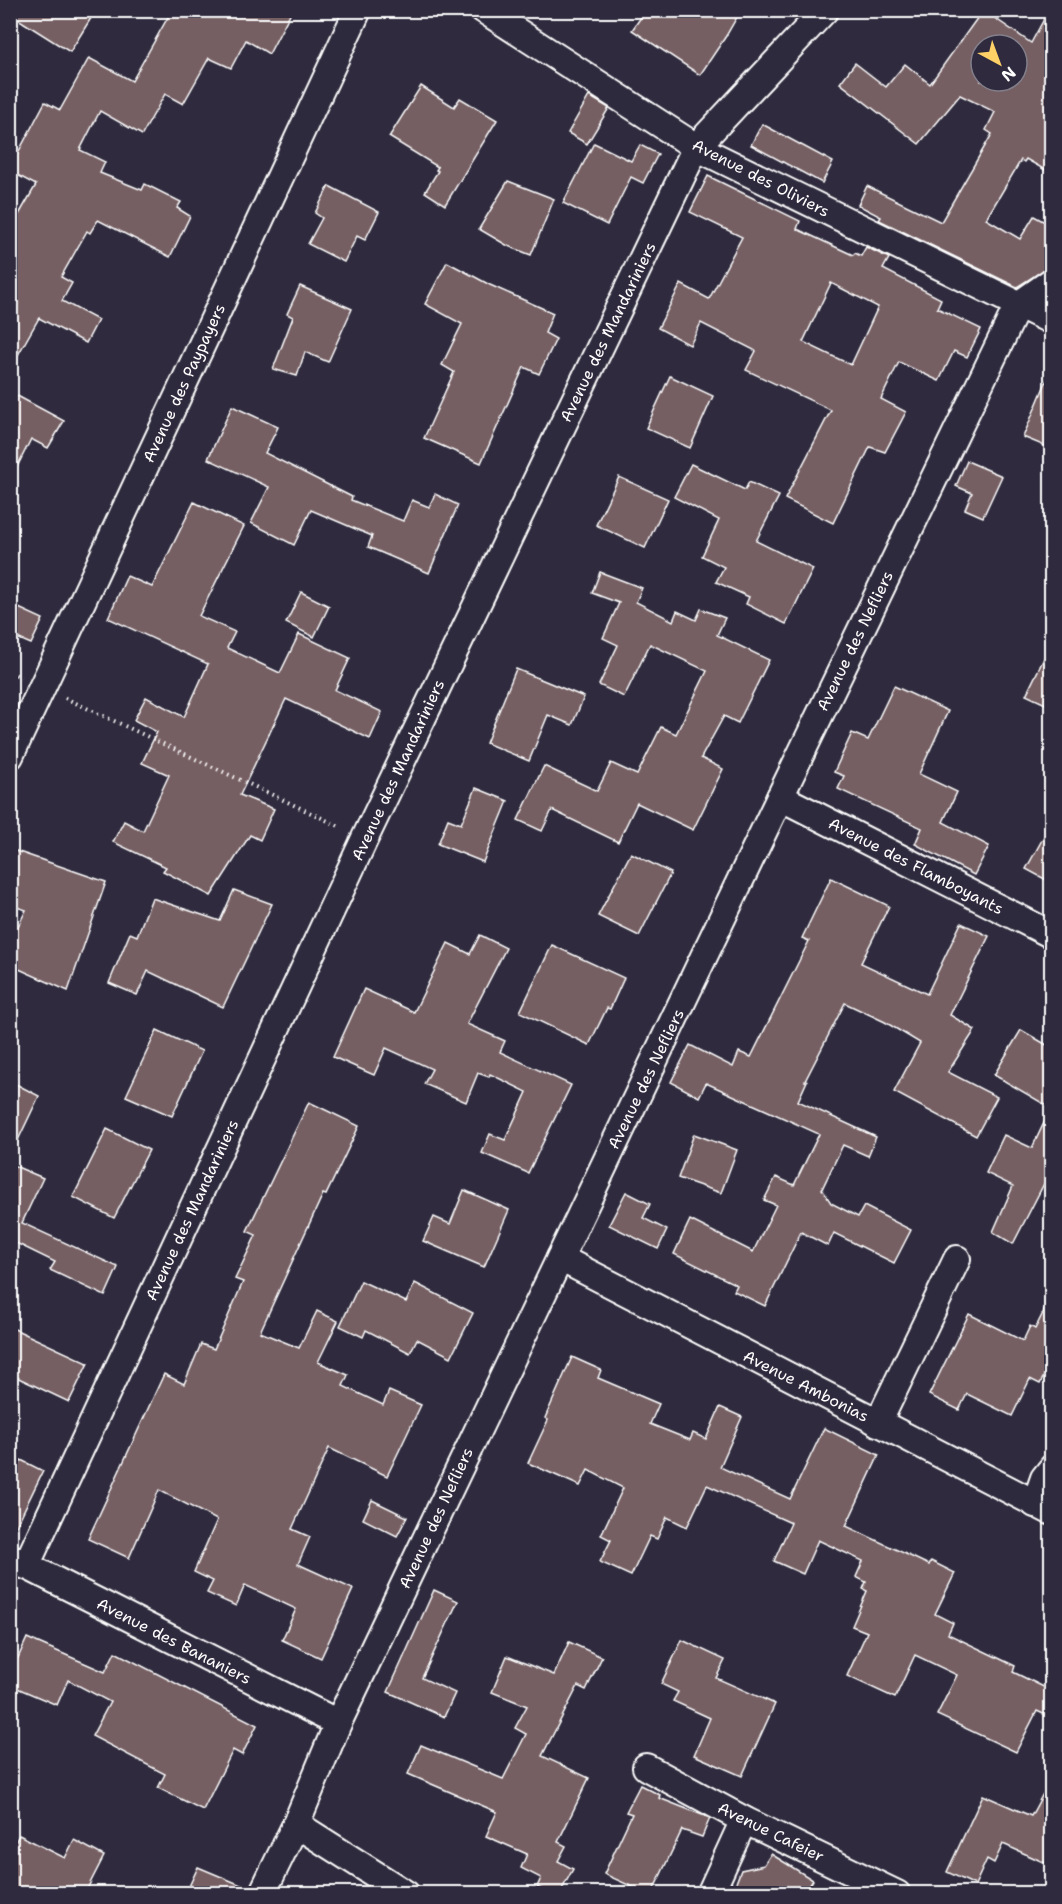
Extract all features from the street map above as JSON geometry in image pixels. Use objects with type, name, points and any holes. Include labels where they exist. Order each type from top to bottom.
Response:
[{"type":"street","name":"Avenue des Paypayers","points":[[10,756],[358,10]]},
{"type":"street","name":"Avenue des Oliviers","points":[[484,10],[696,147],[1052,321]]},
{"type":"street","name":"Avenue des Mandariniers","points":[[18,1562],[696,147],[825,10]]},
{"type":"street","name":"Avenue des Nefliers","points":[[262,1893],[296,1824],[338,1724],[780,797],[1018,305],[1052,281]]},
{"type":"street","name":"Avenue des Flamboyants","points":[[780,797],[1052,935]]},
{"type":"street","name":"Avenue Ambonias","points":[[560,1258],[1043,1508]]},
{"type":"street","points":[[878,1423],[957,1259]]},
{"type":"street","points":[[1043,1508],[1044,1478],[1052,1468]]},
{"type":"street","name":"Avenue des Bananiers","points":[[18,1562],[338,1724]]},
{"type":"street","name":"Avenue Cafeier","points":[[646,1767],[744,1820],[897,1893]]},
{"type":"street","points":[[710,1893],[744,1820]]},
{"type":"street","points":[[296,1824],[406,1893]]},
{"type":"path","points":[[10,672],[365,838]]},
{"type":"building","points":[[10,10],[96,10],[70,52],[10,14]]},
{"type":"building","points":[[172,10],[292,10],[269,54],[246,40],[231,68],[209,58],[183,104],[165,94],[142,135],[100,111],[80,150],[105,162],[100,173],[142,190],[145,184],[181,202],[177,208],[190,216],[170,257],[98,220],[90,233],[87,231],[61,277],[72,283],[62,301],[98,320],[86,343],[39,318],[10,369],[10,230],[36,185],[10,171],[10,168],[45,102],[60,110],[89,58],[132,81]]},
{"type":"building","points":[[646,10],[741,10],[700,75],[632,30]]},
{"type":"building","points":[[983,10],[1016,33],[969,33],[969,93],[1029,93],[1029,42],[1031,43],[1049,10],[1052,10],[1052,174],[1026,159],[1024,162],[1021,160],[986,219],[1020,239],[1034,216],[1052,226],[1052,265],[1017,287],[879,220],[881,217],[858,205],[867,186],[941,222],[992,134],[986,130],[995,112],[960,95],[919,144],[840,83],[855,63],[886,87],[905,64],[930,84]]},
{"type":"building","points":[[421,86],[454,107],[460,98],[497,120],[445,205],[425,192],[438,171],[436,170],[438,167],[389,137]]},
{"type":"building","points":[[589,96],[609,108],[587,144],[568,133]]},
{"type":"building","points":[[762,124],[833,162],[822,183],[751,145]]},
{"type":"building","points":[[594,143],[631,161],[640,145],[658,154],[643,183],[631,177],[607,225],[563,203]]},
{"type":"building","points":[[708,176],[800,221],[797,229],[853,255],[855,253],[861,256],[866,247],[889,258],[883,269],[941,299],[937,308],[981,329],[967,357],[954,351],[939,381],[899,362],[881,399],[906,412],[885,452],[870,447],[833,523],[785,499],[831,410],[746,370],[756,351],[701,323],[690,345],[658,328],[681,284],[709,299],[742,237],[690,212]],"holes":[[[831,283],[878,307],[851,365],[803,342]]]},
{"type":"building","points":[[508,181],[554,199],[531,255],[508,246],[479,229]]},
{"type":"building","points":[[329,186],[379,212],[365,240],[357,236],[344,262],[308,244],[322,218],[315,213]]},
{"type":"building","points":[[447,262],[490,285],[553,313],[545,333],[556,339],[539,374],[524,367],[481,463],[424,438],[454,372],[442,365],[462,324],[425,304]]},
{"type":"building","points":[[300,286],[352,309],[328,362],[305,352],[297,376],[273,369],[293,317],[287,314]]},
{"type":"building","points":[[1052,370],[1052,449],[1023,437]]},
{"type":"building","points":[[670,376],[713,396],[690,448],[646,428]]},
{"type":"building","points":[[10,392],[64,421],[48,448],[31,439],[10,481]]},
{"type":"building","points":[[232,406],[278,427],[265,453],[352,497],[351,500],[403,521],[412,500],[429,507],[435,494],[458,505],[429,573],[368,547],[372,536],[311,510],[294,545],[251,523],[269,487],[208,459]]},
{"type":"building","points":[[967,461],[1002,476],[983,517],[965,509],[972,493],[956,486]]},
{"type":"building","points":[[691,464],[745,490],[749,482],[779,496],[756,541],[813,569],[786,624],[746,604],[749,597],[716,582],[724,567],[702,556],[719,520],[674,497]]},
{"type":"building","points":[[619,477],[668,499],[645,548],[596,525]]},
{"type":"building","points":[[194,502],[244,526],[199,616],[235,632],[227,648],[280,673],[299,634],[350,658],[335,690],[382,712],[370,739],[286,699],[240,795],[274,809],[260,840],[250,835],[211,896],[163,871],[166,867],[113,842],[124,821],[143,831],[169,775],[142,763],[157,732],[134,720],[146,697],[184,717],[208,664],[108,618],[127,576],[152,587]]},
{"type":"building","points":[[600,572],[642,588],[636,602],[673,621],[677,611],[696,620],[701,609],[725,618],[717,635],[769,660],[738,723],[724,716],[701,758],[723,769],[693,830],[637,803],[618,842],[552,810],[542,831],[518,820],[544,766],[597,791],[611,763],[637,775],[661,727],[676,734],[707,671],[650,644],[624,697],[599,685],[618,645],[603,638],[619,603],[592,593]]},
{"type":"building","points":[[301,592],[329,606],[314,637],[286,623]]},
{"type":"building","points":[[10,604],[43,619],[31,644],[10,635]]},
{"type":"building","points":[[1052,642],[1052,707],[1026,695]]},
{"type":"building","points":[[516,669],[584,697],[572,725],[548,715],[529,761],[486,743]]},
{"type":"building","points":[[894,686],[948,711],[919,774],[957,792],[943,822],[989,846],[974,875],[915,844],[922,828],[838,789],[844,776],[834,772],[852,733],[868,740]]},
{"type":"building","points":[[476,788],[508,801],[483,862],[438,844],[448,819],[461,824]]},
{"type":"building","points":[[1052,822],[1052,883],[1026,869]]},
{"type":"building","points":[[16,851],[106,882],[68,991],[10,965],[10,943],[26,910],[10,905],[10,866]]},
{"type":"building","points":[[631,853],[671,873],[639,936],[598,916]]},
{"type":"building","points":[[831,878],[889,906],[861,963],[927,994],[961,923],[989,936],[950,1015],[975,1030],[948,1072],[997,1097],[976,1136],[894,1092],[920,1043],[885,1022],[845,1003],[805,1081],[807,1081],[798,1101],[876,1137],[868,1156],[843,1145],[822,1189],[831,1203],[858,1217],[864,1206],[911,1230],[894,1263],[834,1233],[828,1246],[801,1232],[765,1306],[734,1291],[737,1285],[674,1254],[690,1220],[753,1252],[776,1205],[764,1200],[776,1177],[794,1185],[819,1134],[706,1083],[699,1097],[671,1082],[690,1045],[733,1067],[739,1052],[751,1057],[809,941],[802,938]]},
{"type":"building","points":[[234,890],[272,904],[223,1007],[148,971],[137,995],[109,983],[130,933],[137,936],[152,898],[220,921]]},
{"type":"building","points":[[480,935],[506,948],[467,1024],[505,1041],[500,1052],[571,1085],[528,1173],[482,1153],[490,1134],[505,1140],[527,1092],[490,1074],[489,1077],[478,1073],[466,1102],[424,1084],[432,1069],[386,1048],[374,1075],[333,1057],[364,989],[414,1012],[448,943],[470,954]]},
{"type":"building","points":[[552,945],[624,978],[610,1009],[607,1008],[589,1045],[520,1012]]},
{"type":"building","points":[[157,1030],[202,1051],[172,1116],[126,1096]]},
{"type":"building","points":[[1021,1030],[1052,1048],[1052,1168],[1013,1244],[993,1232],[1013,1186],[986,1173],[1004,1135],[1032,1148],[1051,1108],[994,1075]]},
{"type":"building","points":[[10,1081],[39,1096],[10,1157]]},
{"type":"building","points":[[309,1102],[359,1126],[326,1195],[323,1194],[260,1332],[299,1348],[317,1311],[338,1321],[318,1362],[348,1375],[343,1386],[383,1405],[389,1391],[421,1405],[387,1476],[329,1448],[292,1529],[310,1537],[298,1564],[353,1589],[321,1658],[282,1640],[296,1609],[245,1585],[236,1606],[207,1593],[213,1581],[194,1572],[217,1520],[159,1490],[129,1558],[88,1539],[164,1374],[184,1384],[201,1344],[214,1349],[243,1282],[235,1279],[256,1235],[247,1231]]},
{"type":"building","points":[[107,1129],[149,1150],[114,1218],[73,1197]]},
{"type":"building","points":[[694,1134],[737,1150],[721,1193],[678,1178]]},
{"type":"building","points":[[10,1164],[43,1178],[22,1223],[118,1267],[105,1296],[50,1270],[55,1262],[14,1242],[10,1249]]},
{"type":"building","points":[[464,1190],[509,1210],[484,1267],[423,1241],[434,1217],[450,1224]]},
{"type":"building","points":[[626,1192],[650,1204],[643,1218],[667,1230],[658,1249],[609,1225]]},
{"type":"building","points":[[361,1281],[406,1302],[415,1283],[473,1313],[451,1357],[417,1339],[410,1353],[366,1330],[363,1337],[340,1326]]},
{"type":"building","points":[[1052,1295],[1052,1360],[1040,1384],[1030,1379],[1012,1416],[967,1394],[959,1410],[929,1395],[969,1314],[1023,1341],[1030,1326],[1035,1329]]},
{"type":"building","points":[[10,1327],[88,1363],[69,1402],[10,1374]]},
{"type":"building","points":[[572,1357],[601,1370],[598,1378],[659,1404],[650,1424],[690,1440],[693,1433],[706,1439],[720,1407],[742,1417],[720,1467],[790,1499],[824,1428],[879,1455],[846,1526],[929,1565],[931,1561],[955,1573],[935,1614],[953,1623],[948,1634],[1015,1666],[1013,1672],[1052,1691],[1052,1718],[1037,1711],[1016,1752],[937,1715],[957,1675],[915,1655],[895,1698],[847,1676],[867,1632],[852,1626],[867,1591],[863,1589],[866,1582],[856,1577],[863,1561],[818,1540],[803,1574],[774,1561],[791,1523],[707,1485],[687,1527],[667,1517],[657,1539],[650,1536],[631,1576],[600,1562],[611,1540],[601,1535],[623,1488],[588,1470],[580,1486],[528,1463],[548,1420],[545,1418]]},
{"type":"building","points":[[21,1460],[43,1471],[10,1539],[10,1481]]},
{"type":"building","points":[[372,1500],[407,1517],[397,1536],[363,1519]]},
{"type":"building","points":[[434,1590],[458,1601],[422,1678],[455,1693],[444,1717],[388,1692]]},
{"type":"building","points":[[27,1638],[105,1672],[115,1652],[257,1725],[242,1755],[233,1750],[203,1810],[158,1788],[165,1774],[92,1736],[110,1702],[68,1680],[57,1705],[10,1685],[10,1657],[17,1660]]},
{"type":"building","points":[[682,1640],[725,1660],[716,1678],[775,1704],[742,1776],[694,1755],[710,1718],[673,1701],[678,1692],[661,1684]]},
{"type":"building","points":[[569,1642],[602,1657],[586,1690],[578,1686],[542,1756],[589,1778],[558,1842],[566,1846],[558,1861],[573,1869],[560,1893],[551,1893],[537,1887],[541,1878],[521,1868],[527,1854],[486,1836],[497,1812],[408,1774],[421,1745],[503,1779],[526,1734],[515,1728],[527,1706],[492,1692],[507,1656],[554,1675]]},
{"type":"building","points":[[1052,1777],[1052,1866],[1003,1844],[994,1863],[987,1859],[975,1885],[947,1872],[983,1795],[1031,1816]]},
{"type":"building","points":[[640,1785],[660,1795],[659,1798],[710,1818],[702,1837],[682,1830],[652,1893],[646,1893],[604,1874],[632,1814],[626,1812]]},
{"type":"building","points":[[19,1835],[65,1858],[74,1840],[104,1856],[85,1893],[10,1893],[10,1852]]},
{"type":"building","points":[[771,1854],[813,1880],[805,1893],[732,1893],[741,1870],[764,1865]]},
{"type":"building","points":[[198,1867],[248,1888],[247,1893],[186,1893]]}]
